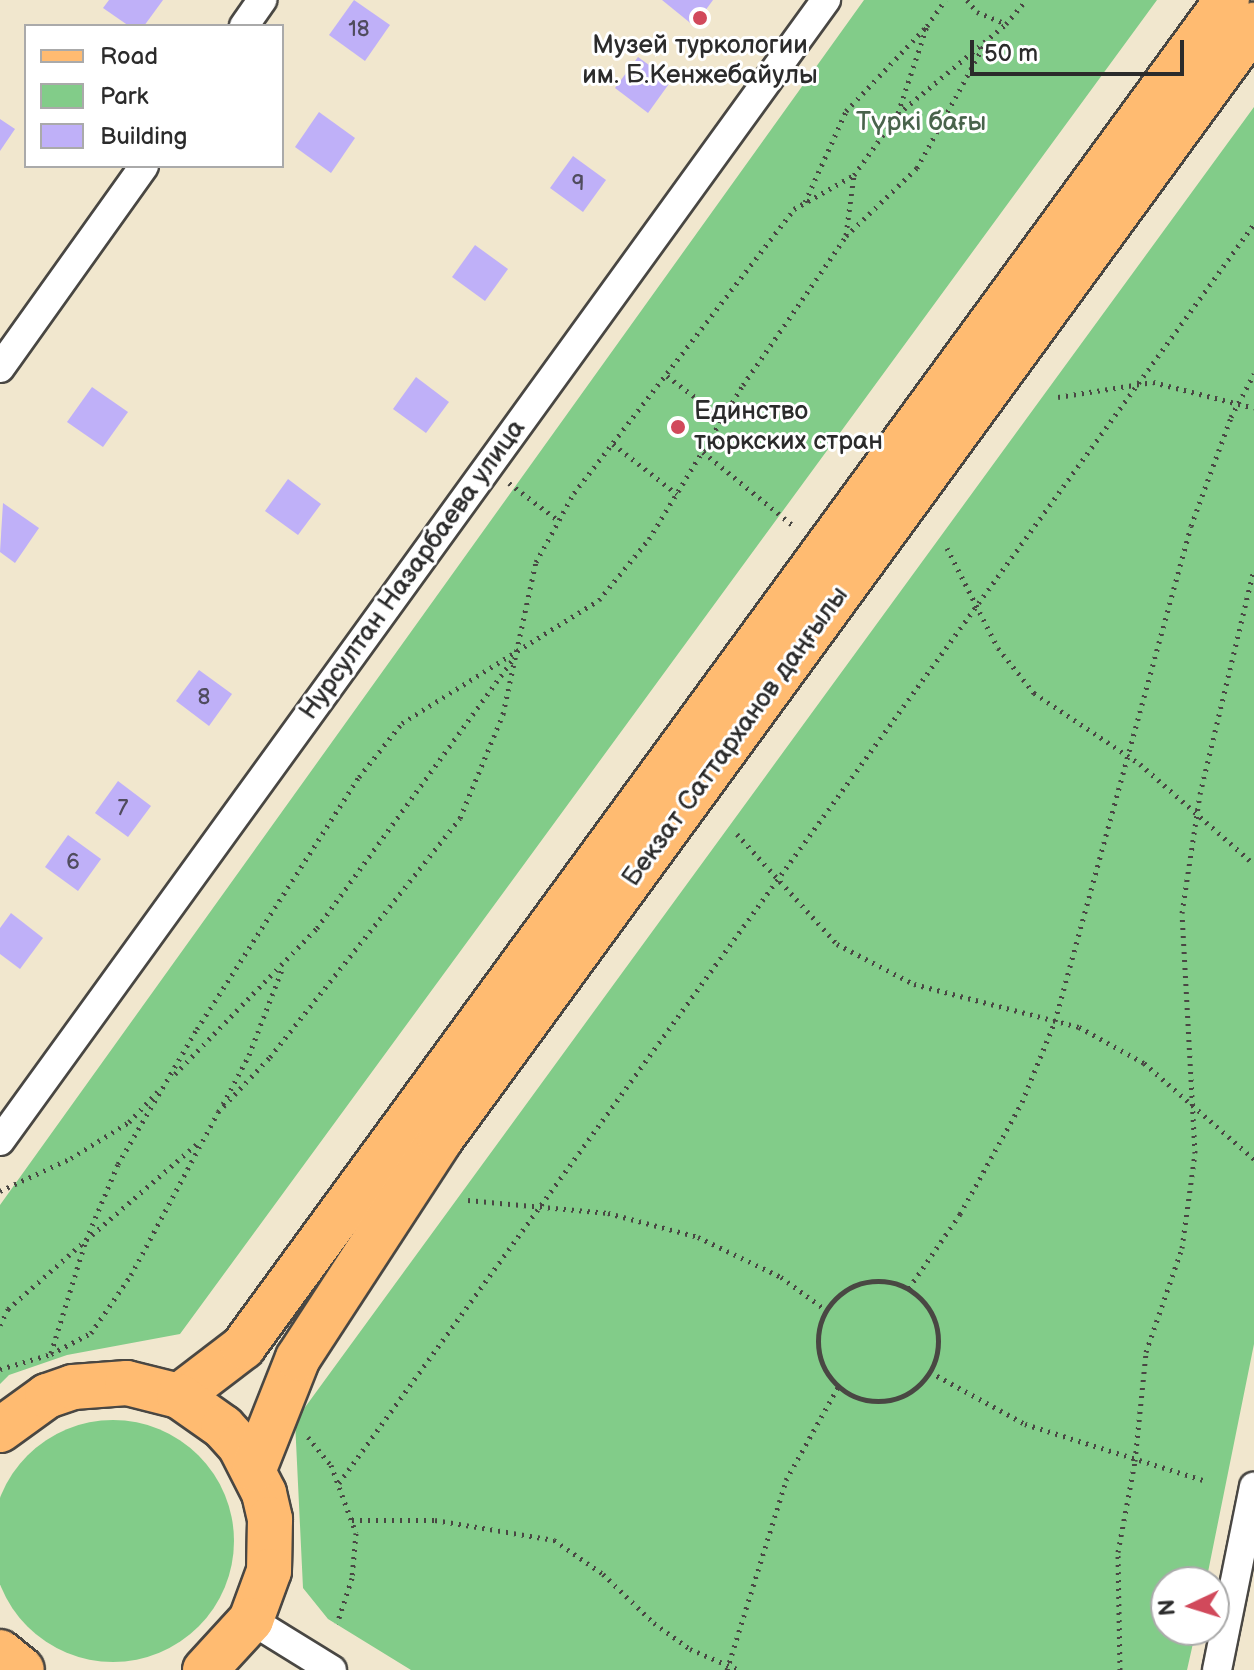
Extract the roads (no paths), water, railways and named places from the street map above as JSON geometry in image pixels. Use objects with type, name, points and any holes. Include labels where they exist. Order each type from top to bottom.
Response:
[{"type":"main road","name":"Бекзат Саттарханов даңғылы","points":[[179,1396],[243,1347],[1227,0]]},
{"type":"main road","name":"Бекзат Саттарханов даңғылы","points":[[254,1469],[298,1358],[440,1140],[1254,25]]},
{"type":"main road","points":[[0,1430],[24,1410],[73,1387],[127,1383],[179,1396],[223,1427],[254,1469],[264,1493],[271,1545],[269,1571],[251,1620],[205,1670]]},
{"type":"main road","points":[[0,1652],[22,1670]]},
{"type":"street","points":[[245,24],[262,0]]},
{"type":"street","name":"Нурсултан Назарбаева улица","points":[[0,1141],[826,0]]},
{"type":"street","points":[[0,368],[143,168]]},
{"type":"street","points":[[1217,1670],[1254,1490]]},
{"type":"street","points":[[251,1620],[332,1670]]},
{"type":"place","name":"Музей туркологии им. Б.Кенжебайулы","points":[[700,18]]},
{"type":"place","name":"Единство тюркских стран","points":[[678,427]]},
{"type":"park label","name":"Түркі бағы","points":[[921,123]]}]
